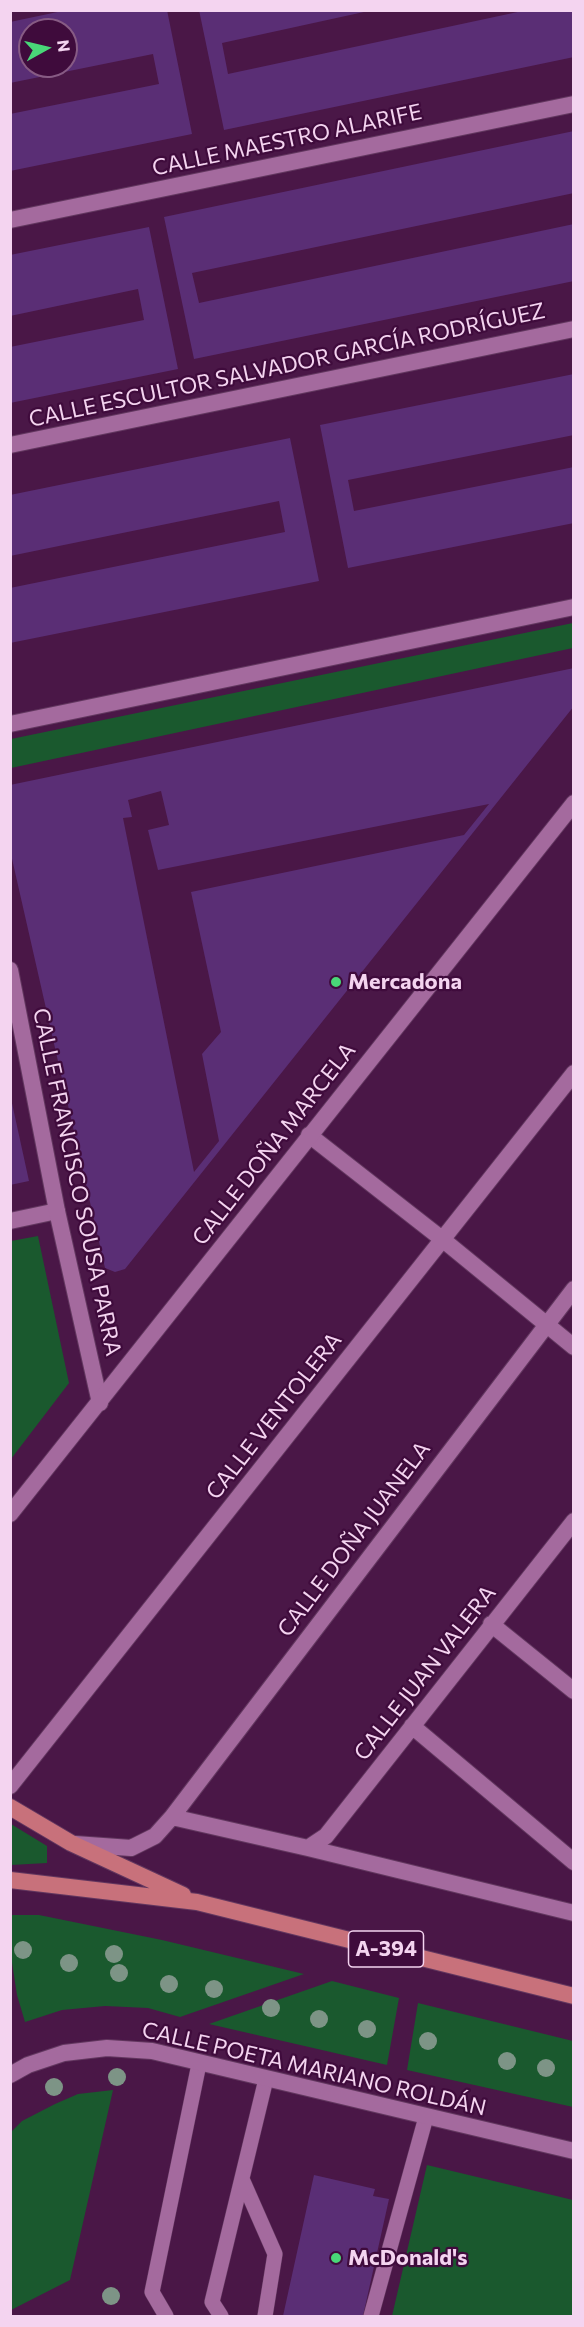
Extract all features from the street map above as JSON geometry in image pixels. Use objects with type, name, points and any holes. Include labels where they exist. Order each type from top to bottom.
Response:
[{"type":"main road","name":"A-394","points":[[10,1807],[71,1843],[198,1902]]},
{"type":"main road","name":"A-394","points":[[10,1880],[198,1902],[573,1996]]},
{"type":"street","name":"CALLE MAESTRO ALARIFE","points":[[10,220],[573,104]]},
{"type":"street","name":"CALLE ESCULTOR SALVADOR GARCÍA RODRÍGUEZ","points":[[10,445],[573,329]]},
{"type":"street","points":[[10,724],[573,607]]},
{"type":"street","name":"CALLE DOÑA MARCELA","points":[[10,1514],[573,802]]},
{"type":"street","name":"CALLE FRANCISCO SOUSA PARRA","points":[[10,970],[13,998],[57,1211],[100,1403]]},
{"type":"street","name":"CALLE VENTOLERA","points":[[10,1786],[573,1073]]},
{"type":"street","points":[[309,1135],[442,1239],[573,1347]]},
{"type":"street","points":[[10,1221],[57,1211]]},
{"type":"street","name":"CALLE DOÑA JUANELA","points":[[71,1843],[131,1848],[155,1836],[172,1817],[573,1289]]},
{"type":"street","name":"CALLE JUAN VALERA","points":[[308,1848],[326,1836],[573,1521]]},
{"type":"street","points":[[491,1624],[573,1691]]},
{"type":"street","points":[[412,1726],[573,1862]]},
{"type":"street","points":[[172,1817],[573,1913]]},
{"type":"street","name":"CALLE POETA MARIANO ROLDÁN","points":[[10,2075],[27,2065],[64,2053],[108,2048],[152,2051],[573,2151]]},
{"type":"lane","points":[[166,2316],[152,2292],[199,2064]]},
{"type":"lane","points":[[221,2316],[212,2302],[266,2079]]},
{"type":"lane","points":[[371,2316],[426,2117]]},
{"type":"lane","points":[[242,2179],[275,2254],[265,2316]]},
{"type":"green space","points":[[573,623],[573,648],[11,768],[11,739]]},
{"type":"green space","points":[[38,1236],[69,1383],[11,1459],[11,1241]]},
{"type":"green space","points":[[11,1824],[47,1846],[47,1863],[11,1865]]},
{"type":"green space","points":[[10,1915],[39,1915],[162,1940],[304,1974],[180,2017],[148,2008],[105,2006],[62,2010],[25,2022],[17,1995],[11,1956]]},
{"type":"green space","points":[[332,1981],[399,1998],[387,2065],[209,2024]]},
{"type":"green space","points":[[418,2003],[573,2041],[573,2107],[407,2070]]},
{"type":"green space","points":[[113,2090],[70,2280],[11,2310],[11,2132],[22,2121],[78,2094]]},
{"type":"green space","points":[[427,2165],[573,2200],[573,2316],[392,2316]]},
{"type":"building","points":[[67,10],[167,10],[192,134],[10,171],[10,114],[159,84],[153,54],[78,69],[78,18],[29,18]]},
{"type":"building","points":[[199,10],[373,10],[222,43],[228,74],[527,10],[574,10],[574,57],[224,130]]},
{"type":"building","points":[[18,20],[18,78],[35,78],[10,83],[10,22]]},
{"type":"building","points":[[574,131],[574,193],[192,273],[199,303],[574,224],[574,281],[194,359],[164,217]]},
{"type":"building","points":[[149,227],[178,369],[10,403],[10,347],[144,320],[138,289],[10,316],[10,255]]},
{"type":"building","points":[[574,374],[574,435],[348,480],[354,511],[574,467],[574,523],[348,568],[320,425]]},
{"type":"building","points":[[290,438],[319,581],[10,643],[10,588],[285,532],[279,501],[10,556],[10,495]]},
{"type":"building","points":[[574,668],[574,706],[125,1269],[115,1272],[105,1268],[10,850],[10,785]],"holes":[[[161,791],[169,825],[148,830],[158,870],[489,804],[464,835],[191,892],[221,1032],[202,1054],[219,1141],[194,1172],[123,818],[132,817],[128,800]]]},
{"type":"building","points":[[10,1094],[29,1181],[10,1185]]},
{"type":"building","name":"McDonald's","points":[[314,2175],[375,2189],[373,2196],[389,2199],[363,2316],[283,2316]]},
{"type":"place","name":"Mercadona","points":[[336,982]]},
{"type":"place","name":"McDonald's","points":[[336,2258]]}]
